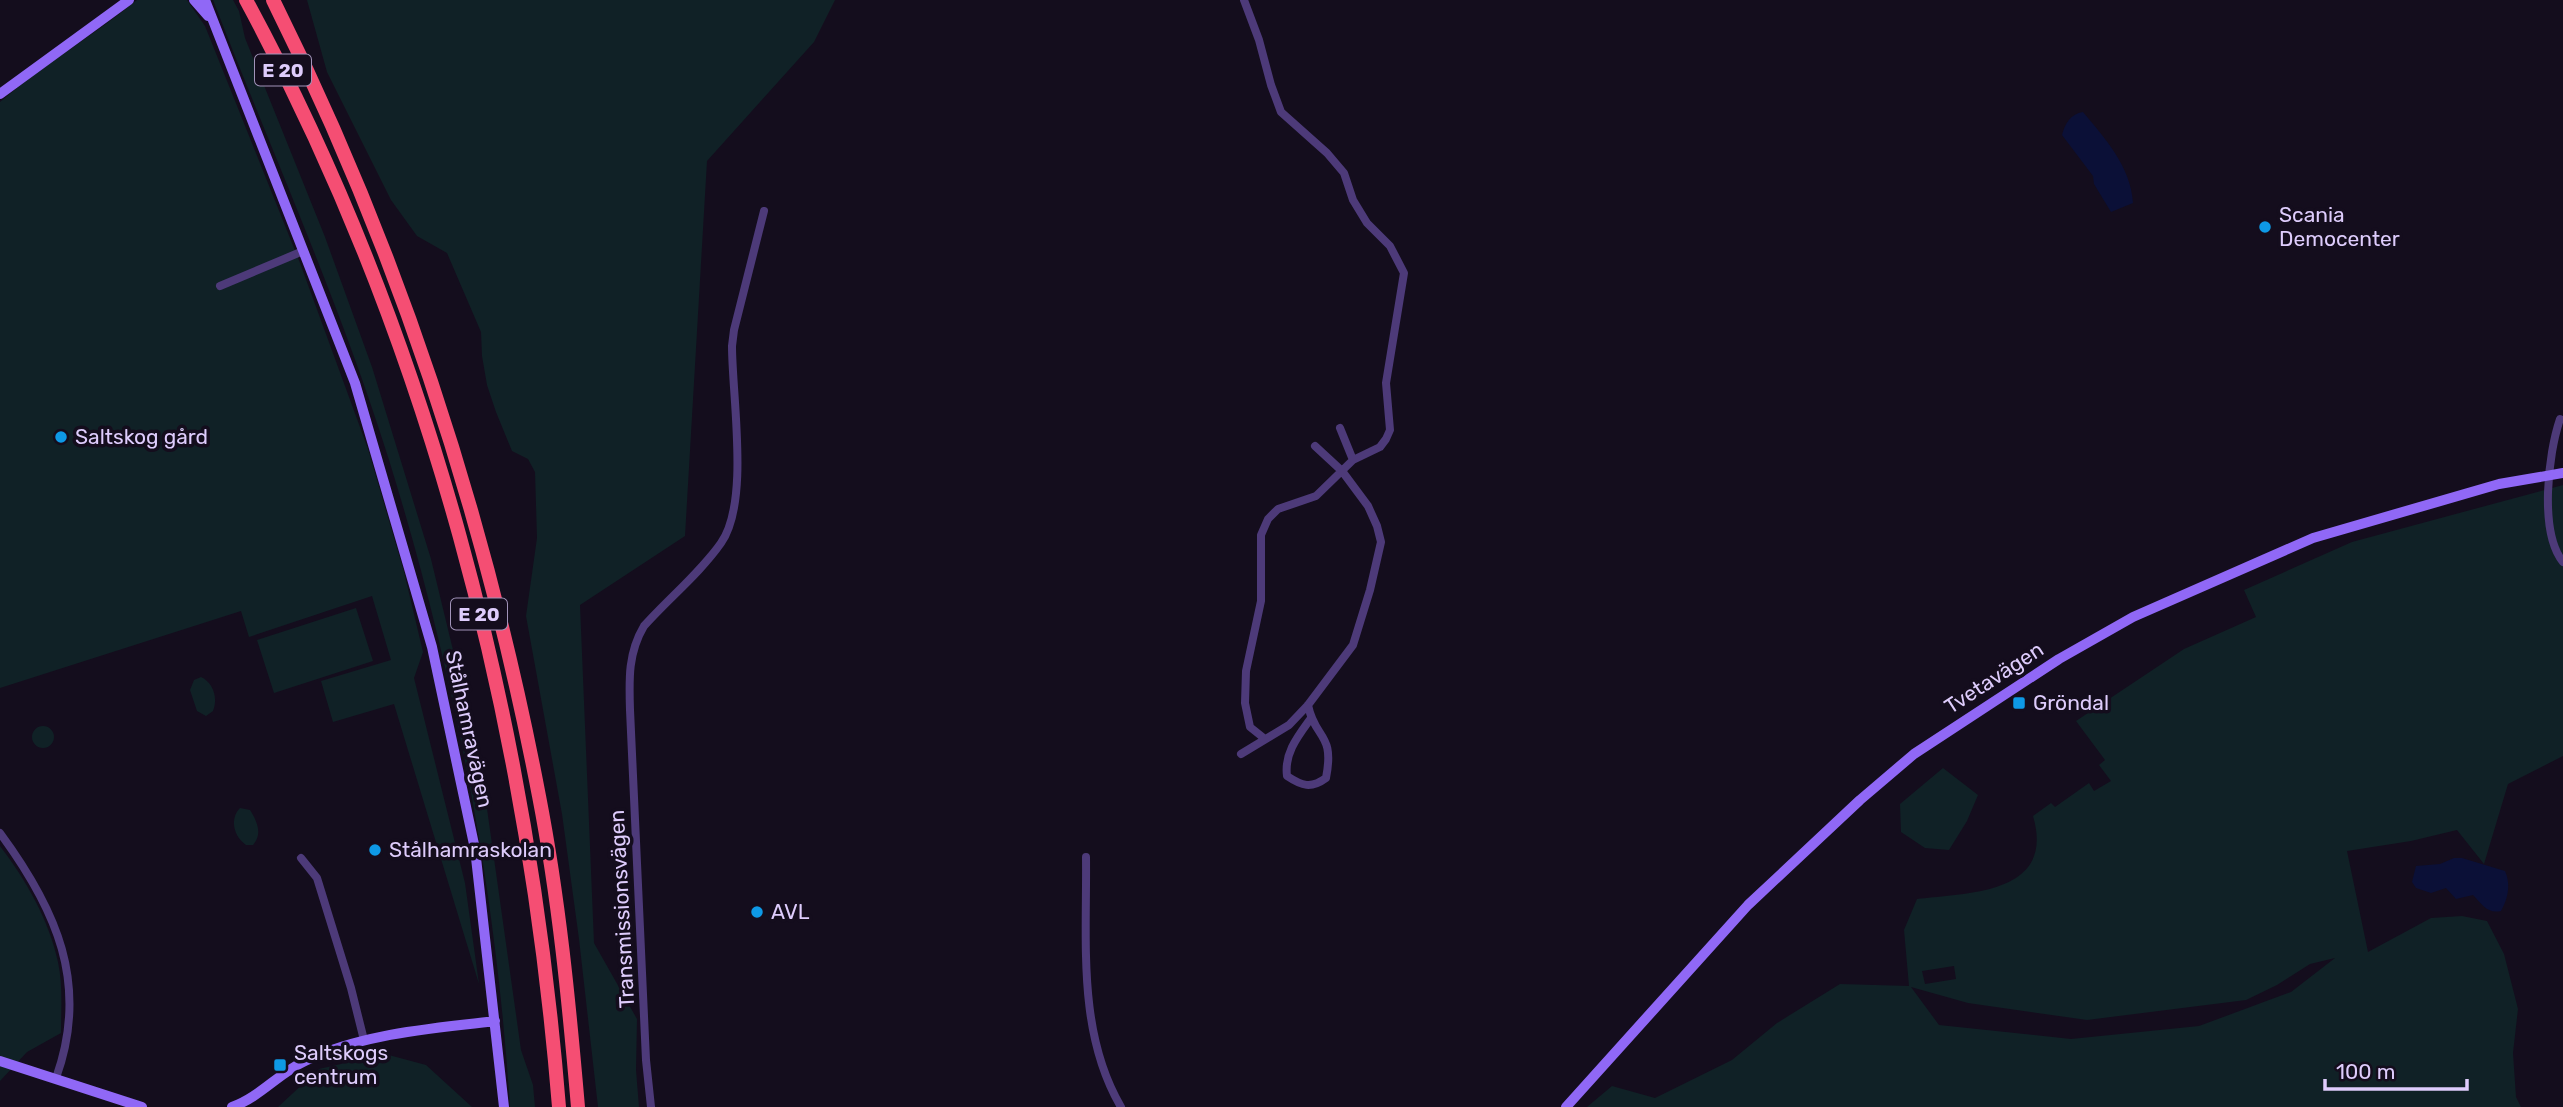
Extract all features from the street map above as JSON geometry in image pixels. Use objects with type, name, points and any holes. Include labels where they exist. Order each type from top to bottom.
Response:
[{"type":"highway","name":"E 20","points":[[246,0],[281,65],[349,215],[385,304],[424,416],[461,542],[491,664],[519,799],[551,1014],[559,1107]]},
{"type":"highway","name":"E 20","points":[[273,0],[337,135],[398,285],[442,411],[479,535],[511,660],[540,797],[557,907],[578,1107]]},
{"type":"main road","points":[[56,54],[116,0]]},
{"type":"main road","points":[[0,94],[129,0]]},
{"type":"main road","name":"Stålhamravägen","points":[[194,0],[212,22]]},
{"type":"main road","name":"Stålhamravägen","points":[[205,0],[355,383],[432,647],[475,849],[504,1107]]},
{"type":"main road","name":"Tvetavägen","points":[[1566,1107],[1748,905],[1860,800],[1914,754],[2059,659],[2133,617],[2313,538],[2499,484],[2563,473]]},
{"type":"main road","points":[[232,1107],[258,1094],[302,1062],[364,1041],[495,1021]]},
{"type":"main road","points":[[0,1061],[142,1107]]},
{"type":"street","points":[[1244,0],[1281,111],[1327,153],[1344,173],[1353,200],[1367,223],[1390,246],[1404,273],[1386,383],[1390,430],[1380,447],[1353,460],[1316,496],[1278,509],[1268,520],[1261,535],[1261,601],[1246,671],[1245,703],[1250,727],[1265,739]]},
{"type":"street","name":"Transmissionsvägen","points":[[650,1107],[630,710],[631,655],[636,640],[653,616],[717,548],[733,515],[737,497],[737,464],[732,346],[764,212]]},
{"type":"street","points":[[220,286],[303,251]]},
{"type":"street","points":[[2560,419],[2554,437],[2548,523],[2556,552],[2563,562]]},
{"type":"street","points":[[1340,428],[1353,460]]},
{"type":"street","points":[[1241,754],[1289,725],[1308,705],[1353,645],[1370,590],[1381,541],[1368,506],[1342,471],[1315,446]]},
{"type":"street","points":[[1308,705],[1311,718],[1328,742],[1330,757],[1326,778],[1317,785],[1301,786],[1287,776],[1286,764],[1292,746],[1311,718]]},
{"type":"street","points":[[0,833],[36,886],[49,911],[65,958],[69,1032],[56,1078]]},
{"type":"street","points":[[1086,857],[1087,985],[1092,1031],[1102,1070],[1121,1107]]},
{"type":"street","points":[[301,858],[317,878],[351,988],[364,1041]]},
{"type":"shaded area","points":[[137,0],[187,0],[205,26],[300,263],[368,449],[404,572],[423,652],[414,678],[465,883],[479,984],[394,704],[333,722],[321,681],[391,660],[372,596],[249,637],[241,611],[0,688],[0,102]]},
{"type":"shaded area","points":[[213,0],[233,0],[239,11],[245,38],[325,237],[372,367],[431,559],[481,766],[521,1050],[533,1085],[535,1107],[510,1107],[483,861],[452,699],[412,539],[389,460],[349,343]]},
{"type":"shaded area","points":[[307,0],[835,0],[814,42],[707,161],[685,536],[580,605],[594,943],[637,1019],[636,1070],[639,1107],[598,1107],[562,814],[526,616],[537,538],[535,472],[528,459],[512,451],[496,412],[487,385],[481,332],[447,253],[417,236],[391,200],[327,72]]},
{"type":"shaded area","points":[[2083,112],[2116,154],[2131,190],[2133,203],[2111,212],[2094,184],[2093,176],[2062,135],[2069,120]]},
{"type":"shaded area","points":[[2563,485],[2563,756],[2508,784],[2484,864],[2457,830],[2411,841],[2347,851],[2368,952],[2431,918],[2462,916],[2487,921],[2504,954],[2518,1009],[2513,1053],[2516,1097],[2521,1107],[1587,1107],[1612,1086],[1655,1098],[1732,1060],[1777,1023],[1840,984],[1909,986],[1904,930],[1917,899],[1983,891],[2020,875],[2032,861],[2037,842],[2033,816],[2051,803],[2055,807],[2089,783],[2094,791],[2111,781],[2099,765],[2105,760],[2076,721],[2184,649],[2256,617],[2244,590],[2352,542]],"holes":[[[2335,958],[2291,992],[2199,1026],[2071,1039],[1939,1025],[1911,987],[1968,1003],[2087,1020],[2246,1000],[2277,985],[2310,964]],[[1954,966],[1956,979],[1925,984],[1922,971]]]},
{"type":"shaded area","points":[[356,608],[373,661],[274,693],[257,640]]},
{"type":"shaded area","points":[[201,677],[212,687],[215,697],[213,711],[206,716],[197,711],[190,690],[194,680]]},
{"type":"shaded area","points":[[39,726],[47,726],[54,733],[54,741],[47,748],[39,748],[32,741],[32,733]]},
{"type":"shaded area","points":[[1943,768],[1978,795],[1967,821],[1949,850],[1925,848],[1901,832],[1900,804]]},
{"type":"shaded area","points":[[240,808],[250,810],[257,823],[258,836],[253,845],[242,842],[234,828],[235,817]]},
{"type":"shaded area","points":[[0,846],[43,916],[54,946],[61,980],[61,1033],[27,1052],[0,1081]]},
{"type":"shaded area","points":[[2454,858],[2505,871],[2508,891],[2501,911],[2488,910],[2473,895],[2456,899],[2446,888],[2431,893],[2416,888],[2412,882],[2416,866],[2440,864]]},
{"type":"shaded area","points":[[385,1054],[426,1065],[472,1107],[278,1107],[319,1069]]},
{"type":"place","name":"Scania Democenter","points":[[2265,227]]},
{"type":"place","name":"Saltskog gård","points":[[61,437]]},
{"type":"place","name":"Gröndal","points":[[2019,703]]},
{"type":"place","name":"Stålhamraskolan","points":[[375,850]]},
{"type":"place","name":"AVL","points":[[757,912]]},
{"type":"place","name":"Saltskogs centrum","points":[[280,1065]]}]
